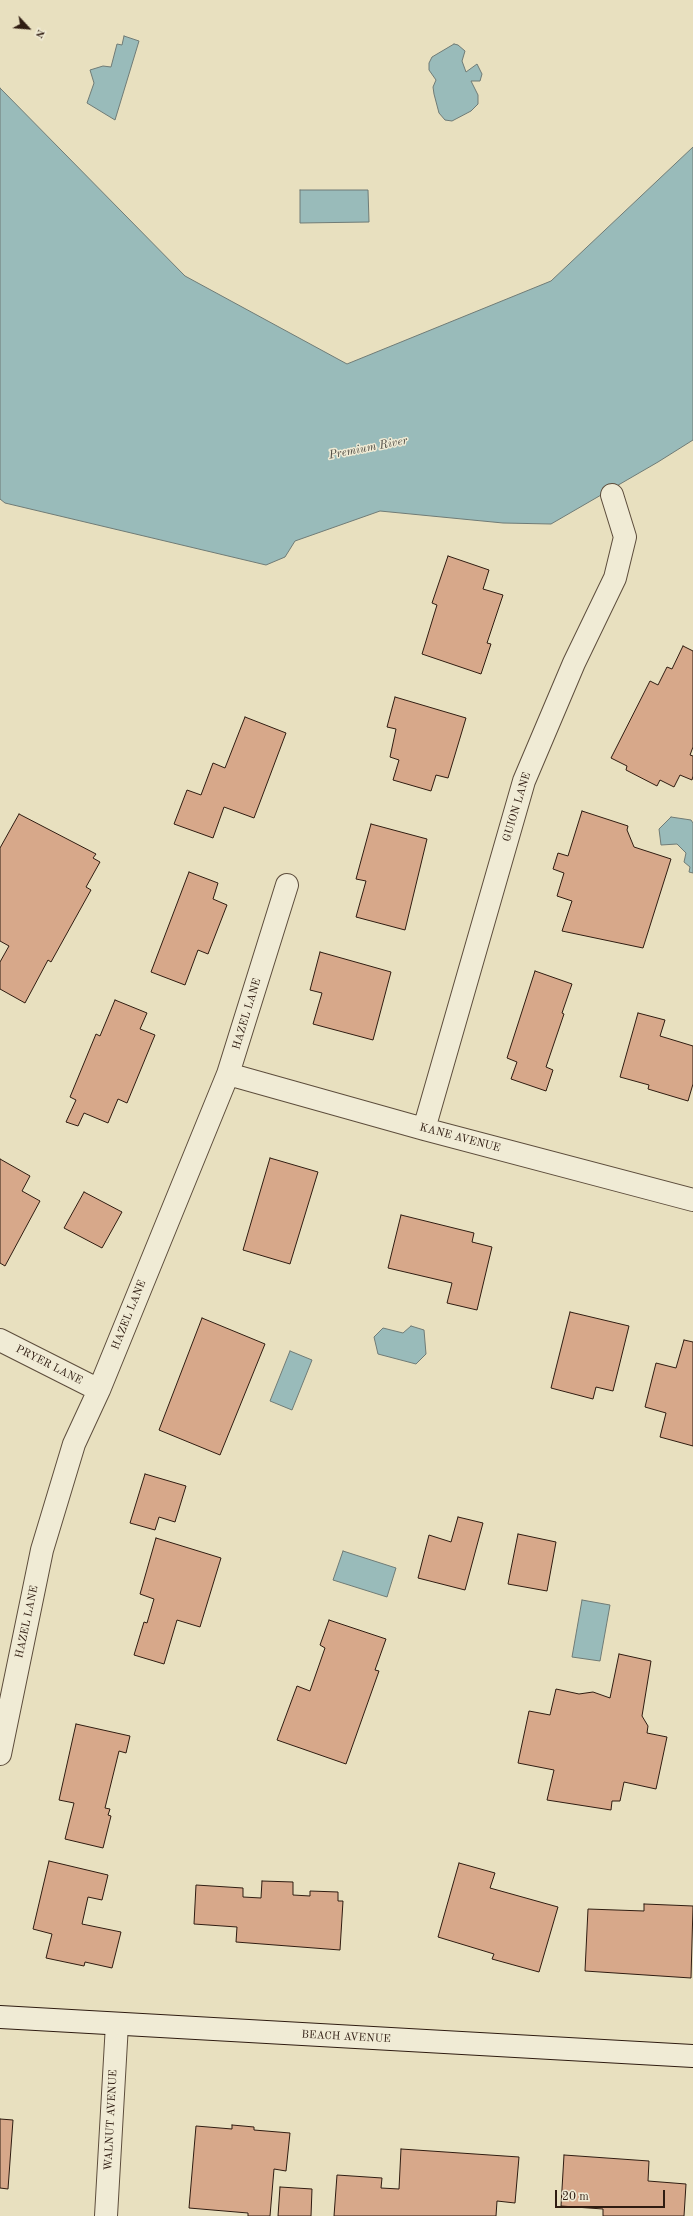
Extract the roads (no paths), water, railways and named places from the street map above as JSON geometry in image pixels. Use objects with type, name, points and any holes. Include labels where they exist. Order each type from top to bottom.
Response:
[{"type":"street","name":"GUION LANE","points":[[424,1129],[524,781],[574,662],[615,578],[625,537],[612,495]]},
{"type":"street","name":"HAZEL LANE","points":[[0,1754],[42,1550],[74,1444],[99,1390],[228,1074],[287,885]]},
{"type":"street","name":"KANE AVENUE","points":[[228,1074],[424,1129],[693,1200]]},
{"type":"street","name":"PRYER LANE","points":[[0,1340],[99,1390]]},
{"type":"street","name":"BEACH AVENUE","points":[[0,2017],[693,2056]]},
{"type":"street","name":"WALNUT AVENUE","points":[[106,2216],[117,2024]]},
{"type":"water","points":[[124,36],[139,41],[115,120],[87,103],[94,83],[90,70],[103,66],[111,67],[117,44],[122,45]]},
{"type":"water","points":[[454,44],[458,45],[465,51],[462,61],[466,72],[477,64],[482,74],[480,81],[471,81],[478,95],[478,104],[471,111],[452,121],[445,120],[439,113],[433,87],[436,80],[429,70],[429,63],[432,57]]},
{"type":"water","name":"Premium River","points":[[0,88],[185,276],[347,364],[551,281],[693,147],[693,440],[551,524],[503,523],[380,511],[295,541],[285,557],[266,565],[5,503],[0,499]]},
{"type":"water","points":[[300,190],[368,190],[369,222],[300,223]]},
{"type":"water","points":[[671,817],[691,820],[693,823],[693,873],[689,872],[690,867],[684,862],[686,853],[677,844],[661,845],[659,829]]},
{"type":"water","points":[[411,1326],[424,1330],[426,1354],[416,1364],[378,1354],[374,1337],[383,1328],[403,1333]]},
{"type":"water","points":[[290,1351],[312,1360],[292,1410],[270,1401]]},
{"type":"water","points":[[343,1551],[396,1568],[387,1597],[333,1580]]},
{"type":"water","points":[[582,1600],[610,1605],[600,1661],[572,1657]]}]
